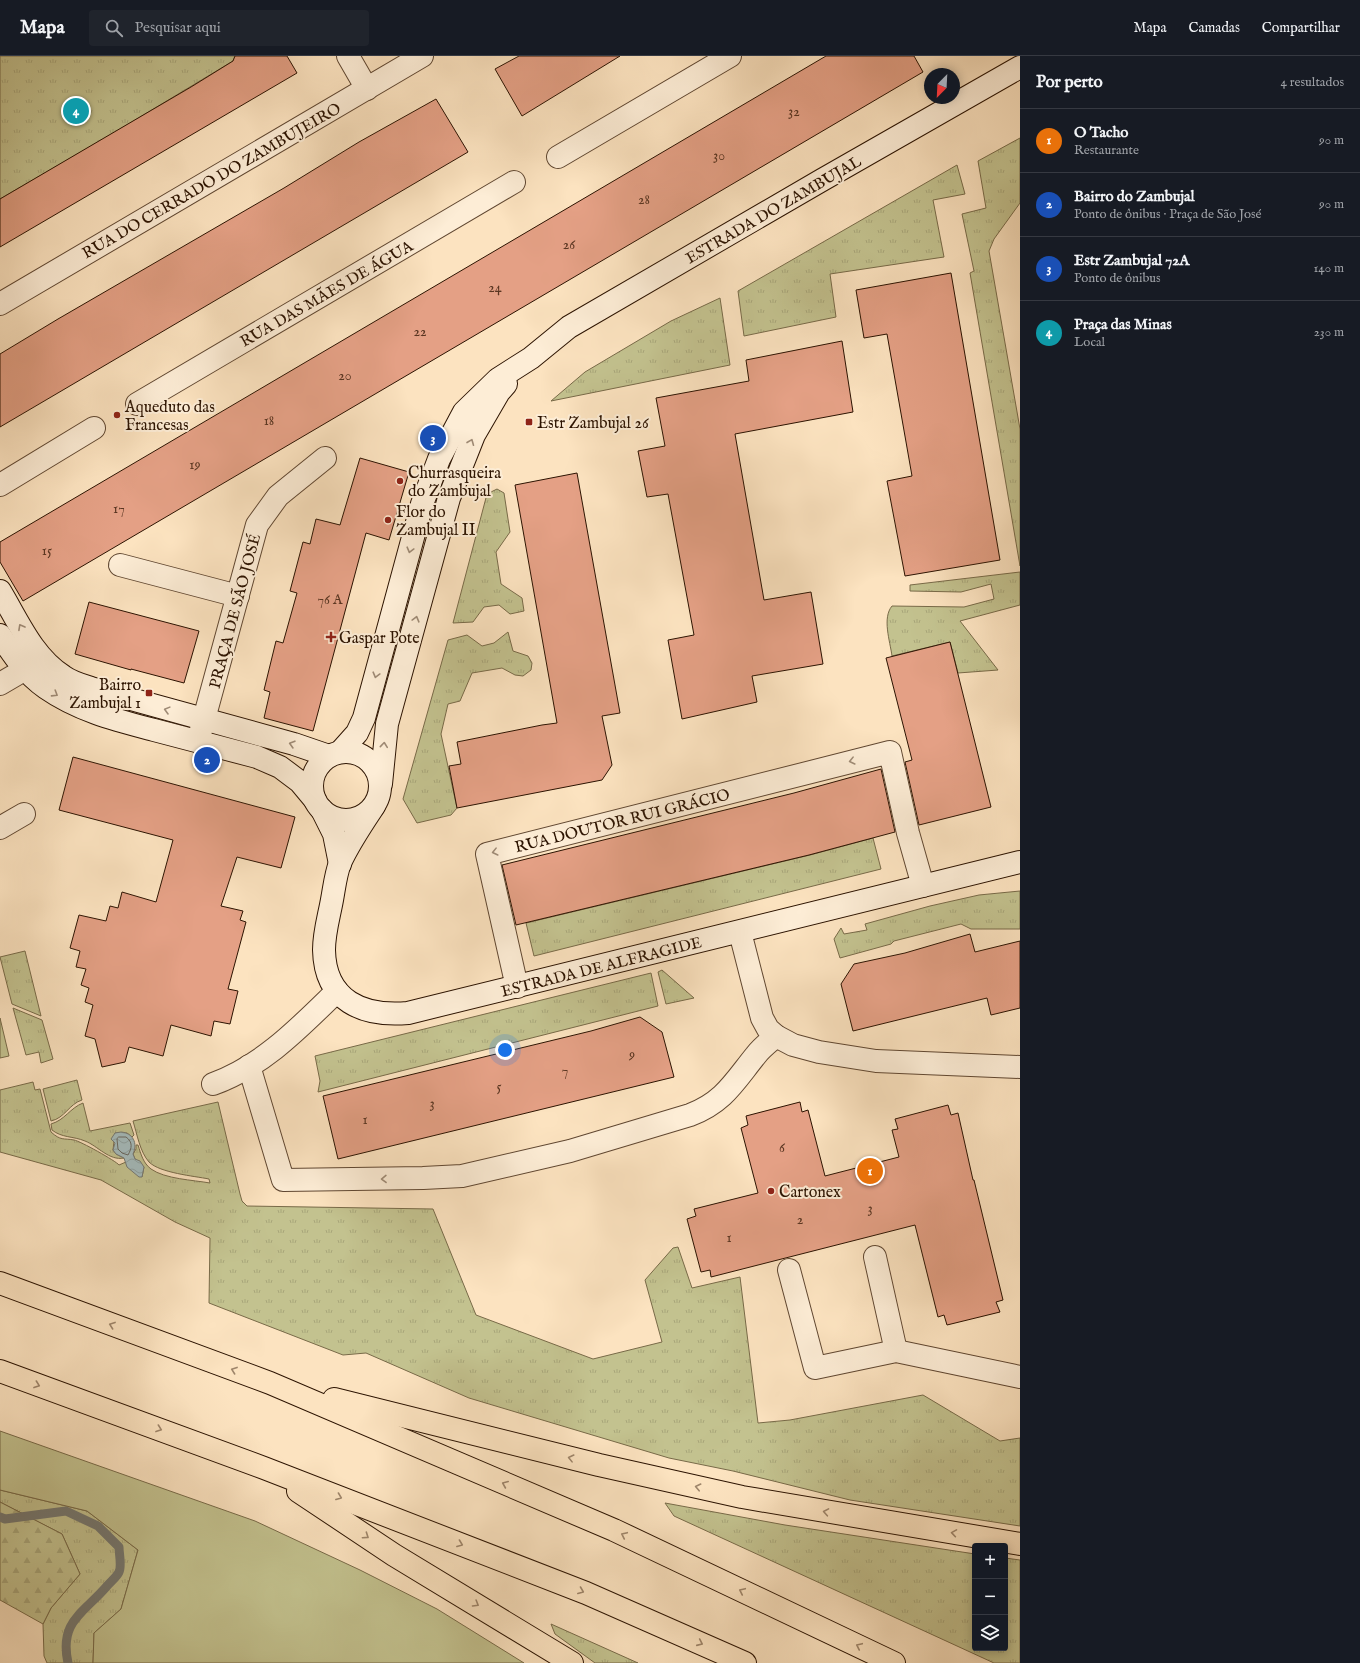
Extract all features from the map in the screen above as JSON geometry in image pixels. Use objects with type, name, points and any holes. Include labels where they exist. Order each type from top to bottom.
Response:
[{"type":"highway","points":[[0,1283],[270,1383],[614,1530],[894,1663]]},
{"type":"highway","points":[[0,1371],[264,1468],[586,1593],[745,1663]]},
{"type":"highway","points":[[270,1383],[599,1465],[742,1497],[1020,1544]]},
{"type":"highway","points":[[264,1468],[394,1555],[572,1663]]},
{"type":"street","points":[[348,56],[367,88]]},
{"type":"street","name":"RUA DO CERRADO DO ZAMBUJEIRO","points":[[0,304],[422,56]]},
{"type":"street","points":[[558,157],[730,56]]},
{"type":"street","name":"ESTRADA DO ZAMBUJAL","points":[[335,754],[357,732],[364,718],[422,504],[439,459],[464,412],[498,379],[531,358],[576,323],[1020,67]]},
{"type":"street","name":"RUA DAS MÃES DE ÁGUA","points":[[137,404],[514,182]]},
{"type":"street","name":"ESTRADA DO ZAMBUJAL","points":[[381,784],[387,724],[449,498],[474,435],[499,392],[531,358]]},
{"type":"street","points":[[0,485],[94,428]]},
{"type":"street","name":"PRAÇA DE SÃO JOSÉ","points":[[198,742],[257,525],[278,496],[325,458]]},
{"type":"street","points":[[120,566],[238,596]]},
{"type":"street","points":[[0,591],[28,640],[34,665],[45,688],[70,703],[97,714],[257,757],[280,767],[300,782],[318,805],[334,834],[340,864]]},
{"type":"street","points":[[0,635],[18,662],[34,665],[91,688],[204,720],[335,754],[352,752],[363,755],[372,763],[378,772],[381,784],[380,795],[354,836],[340,864],[325,936],[324,951],[330,981],[337,992],[286,1041],[239,1073],[213,1084]]},
{"type":"street","points":[[0,684],[34,665]]},
{"type":"street","name":"RUA DOUTOR RUI GRÁCIO","points":[[517,987],[487,854],[890,752],[908,833],[923,886]]},
{"type":"street","points":[[335,754],[320,764],[314,775],[312,787],[318,805],[332,817],[343,820],[355,819],[366,814],[374,806]]},
{"type":"street","points":[[0,828],[24,814]]},
{"type":"street","name":"ESTRADA DE ALFRAGIDE","points":[[337,992],[360,1009],[393,1015],[408,1013],[1020,862]]},
{"type":"street","points":[[740,932],[762,1018],[768,1029],[776,1036],[793,1045],[819,1052],[876,1061],[1020,1068]]},
{"type":"street","points":[[249,1066],[283,1180],[462,1176],[570,1151],[697,1113],[716,1102],[734,1084],[756,1054],[776,1036]]},
{"type":"street","points":[[875,1257],[896,1351]]},
{"type":"street","points":[[789,1270],[815,1368],[896,1351],[1020,1377]]},
{"type":"green space","points":[[0,56],[235,56],[233,61],[0,199]]},
{"type":"green space","points":[[1020,138],[1020,203],[994,239],[989,251],[1020,429],[1020,566],[970,273],[974,271],[962,214],[986,208],[978,161]]},
{"type":"green space","points":[[957,165],[965,194],[933,200],[944,257],[830,274],[836,317],[744,336],[738,291]]},
{"type":"green space","points":[[720,298],[730,365],[551,401],[585,372],[671,321]]},
{"type":"green space","points":[[497,489],[504,493],[510,532],[496,552],[501,584],[522,598],[524,611],[510,614],[499,605],[484,607],[473,622],[453,623],[487,494]]},
{"type":"green space","points":[[1020,572],[1020,605],[960,621],[998,670],[958,673],[950,642],[892,656],[887,623],[889,611],[892,606],[964,607],[994,599],[991,584],[961,592],[910,591],[910,585]]},
{"type":"green space","points":[[508,632],[513,651],[528,656],[532,663],[531,670],[523,676],[515,675],[502,668],[472,673],[460,701],[448,704],[441,734],[457,808],[451,815],[417,823],[403,799],[448,640],[467,635],[482,646],[494,643]]},
{"type":"green space","points":[[873,838],[881,869],[534,956],[526,923],[810,855]]},
{"type":"green space","points":[[1020,891],[1020,929],[971,929],[961,924],[894,941],[891,944],[840,958],[834,939],[841,928],[844,934],[867,930],[865,924],[930,906],[979,895]]},
{"type":"green space","points":[[25,951],[41,1016],[12,1004],[0,957]]},
{"type":"green space","points":[[662,970],[694,998],[666,1004],[658,972]]},
{"type":"green space","points":[[651,973],[658,1006],[318,1092],[320,1081],[315,1056]]},
{"type":"green space","points":[[13,1008],[42,1020],[53,1059],[41,1063],[39,1052],[26,1055]]},
{"type":"green space","points":[[0,1018],[9,1056],[0,1058]]},
{"type":"green space","points":[[77,1080],[82,1100],[60,1117],[51,1121],[43,1089]]},
{"type":"green space","points":[[33,1082],[35,1090],[40,1089],[51,1132],[54,1135],[62,1139],[74,1140],[83,1144],[119,1165],[126,1162],[142,1177],[144,1167],[135,1159],[133,1154],[136,1149],[136,1145],[138,1145],[146,1164],[151,1169],[171,1177],[210,1183],[209,1179],[161,1169],[149,1162],[141,1148],[133,1121],[218,1102],[240,1194],[242,1201],[247,1206],[433,1209],[476,1315],[593,1359],[662,1342],[645,1280],[673,1248],[678,1247],[692,1288],[740,1277],[758,1423],[790,1420],[923,1395],[1000,1441],[1020,1438],[1020,1526],[850,1500],[733,1471],[669,1458],[469,1398],[366,1353],[343,1355],[209,1303],[210,1238],[175,1222],[101,1180],[0,1152],[0,1090]]},
{"type":"green space","points":[[83,1103],[90,1131],[130,1123],[134,1135],[132,1137],[127,1133],[115,1133],[113,1150],[116,1154],[124,1158],[113,1157],[81,1139],[64,1136],[52,1130],[51,1124],[60,1120],[78,1105]]},
{"type":"green space","points":[[0,1431],[255,1521],[360,1570],[437,1609],[524,1663],[93,1663],[94,1633],[121,1609],[138,1550],[87,1511],[0,1490]]},
{"type":"green space","points":[[0,1490],[87,1511],[138,1550],[121,1609],[94,1633],[93,1663],[47,1663],[44,1656],[43,1624],[51,1608],[80,1574],[62,1534],[0,1502]]},
{"type":"green space","points":[[0,1502],[62,1534],[80,1574],[51,1608],[43,1624],[0,1600]]},
{"type":"green space","points":[[665,1503],[785,1525],[972,1554],[972,1651],[1008,1651],[1008,1558],[1020,1560],[1020,1663],[994,1663],[674,1516]]},
{"type":"green space","points":[[551,1624],[638,1663],[595,1663],[555,1634]]},
{"type":"water","points":[[121,1132],[129,1134],[135,1142],[133,1154],[135,1159],[140,1161],[144,1167],[142,1177],[139,1177],[127,1167],[124,1158],[116,1154],[113,1150],[115,1143],[111,1139],[115,1133]]},
{"type":"building","points":[[235,56],[287,56],[297,73],[0,247],[0,199],[191,87],[233,61]]},
{"type":"building","points":[[519,56],[620,56],[522,116],[495,69]]},
{"type":"building","points":[[826,56],[914,56],[923,72],[23,601],[0,562],[0,542]]},
{"type":"building","points":[[436,99],[468,152],[0,427],[0,354],[284,188],[359,142]]},
{"type":"building","points":[[951,273],[1000,560],[905,576],[887,481],[912,476],[887,334],[864,338],[856,290]]},
{"type":"building","points":[[842,341],[853,412],[735,434],[764,600],[811,592],[823,664],[752,676],[757,702],[682,719],[668,640],[694,635],[668,494],[647,497],[638,451],[665,446],[656,398],[749,381],[746,360]]},
{"type":"building","points":[[360,458],[409,472],[389,540],[366,533],[313,731],[264,718],[270,692],[264,690],[276,641],[283,643],[297,593],[290,591],[303,542],[310,544],[316,519],[340,525]]},
{"type":"building","points":[[577,473],[620,713],[602,716],[612,765],[602,780],[457,808],[449,766],[461,764],[457,742],[557,723],[515,485]]},
{"type":"building","points":[[89,602],[199,631],[184,683],[75,654]]},
{"type":"building","points":[[950,642],[991,807],[919,825],[905,762],[912,760],[886,658]]},
{"type":"building","points":[[73,757],[295,817],[281,868],[237,857],[221,906],[243,911],[240,920],[246,922],[228,989],[238,991],[230,1024],[214,1021],[211,1036],[171,1025],[163,1056],[129,1047],[125,1062],[102,1067],[95,1039],[85,1036],[93,1005],[85,1002],[89,988],[81,985],[86,969],[76,967],[80,951],[70,948],[79,915],[106,921],[110,906],[118,908],[122,892],[156,902],[173,840],[59,810]]},
{"type":"building","points":[[881,769],[895,832],[809,855],[516,925],[502,865],[794,793]]},
{"type":"building","points":[[970,934],[975,952],[1020,941],[1020,1008],[991,1015],[987,998],[853,1031],[841,984],[854,964],[905,953]]},
{"type":"building","points":[[640,1017],[662,1032],[674,1077],[338,1159],[323,1096],[591,1031]]},
{"type":"building","points":[[800,1102],[802,1112],[808,1110],[825,1176],[899,1157],[892,1130],[898,1129],[895,1119],[948,1105],[951,1115],[958,1113],[1003,1300],[996,1302],[1000,1312],[947,1325],[944,1315],[938,1317],[915,1225],[711,1277],[710,1270],[701,1272],[687,1219],[696,1216],[694,1209],[758,1193],[741,1128],[748,1125],[746,1116]]},
{"type":"waterway","points":[[0,1517],[5,1519],[66,1511],[98,1526],[119,1547],[120,1569],[118,1574],[75,1619],[70,1628],[67,1637],[66,1649],[68,1663]]},
{"type":"place","name":"Praça das Minas","points":[[76,111]]},
{"type":"place","name":"Aqueduto das Francesas","points":[[117,415]]},
{"type":"place","name":"Estr Zambujal 26","points":[[529,422]]},
{"type":"place","name":"Estr Zambujal 72A","points":[[433,438]]},
{"type":"place","name":"Churrasqueira do Zambujal","points":[[400,481]]},
{"type":"place","name":"Flor do Zambujal II","points":[[388,520]]},
{"type":"place","name":"Gaspar Pote","points":[[331,637]]},
{"type":"place","name":"Bairro Zambujal 1","points":[[149,693]]},
{"type":"place","name":"Bairro do Zambujal","points":[[207,760]]},
{"type":"place","name":"O Tacho","points":[[870,1171]]},
{"type":"place","name":"Cartonex","points":[[771,1191]]}]
